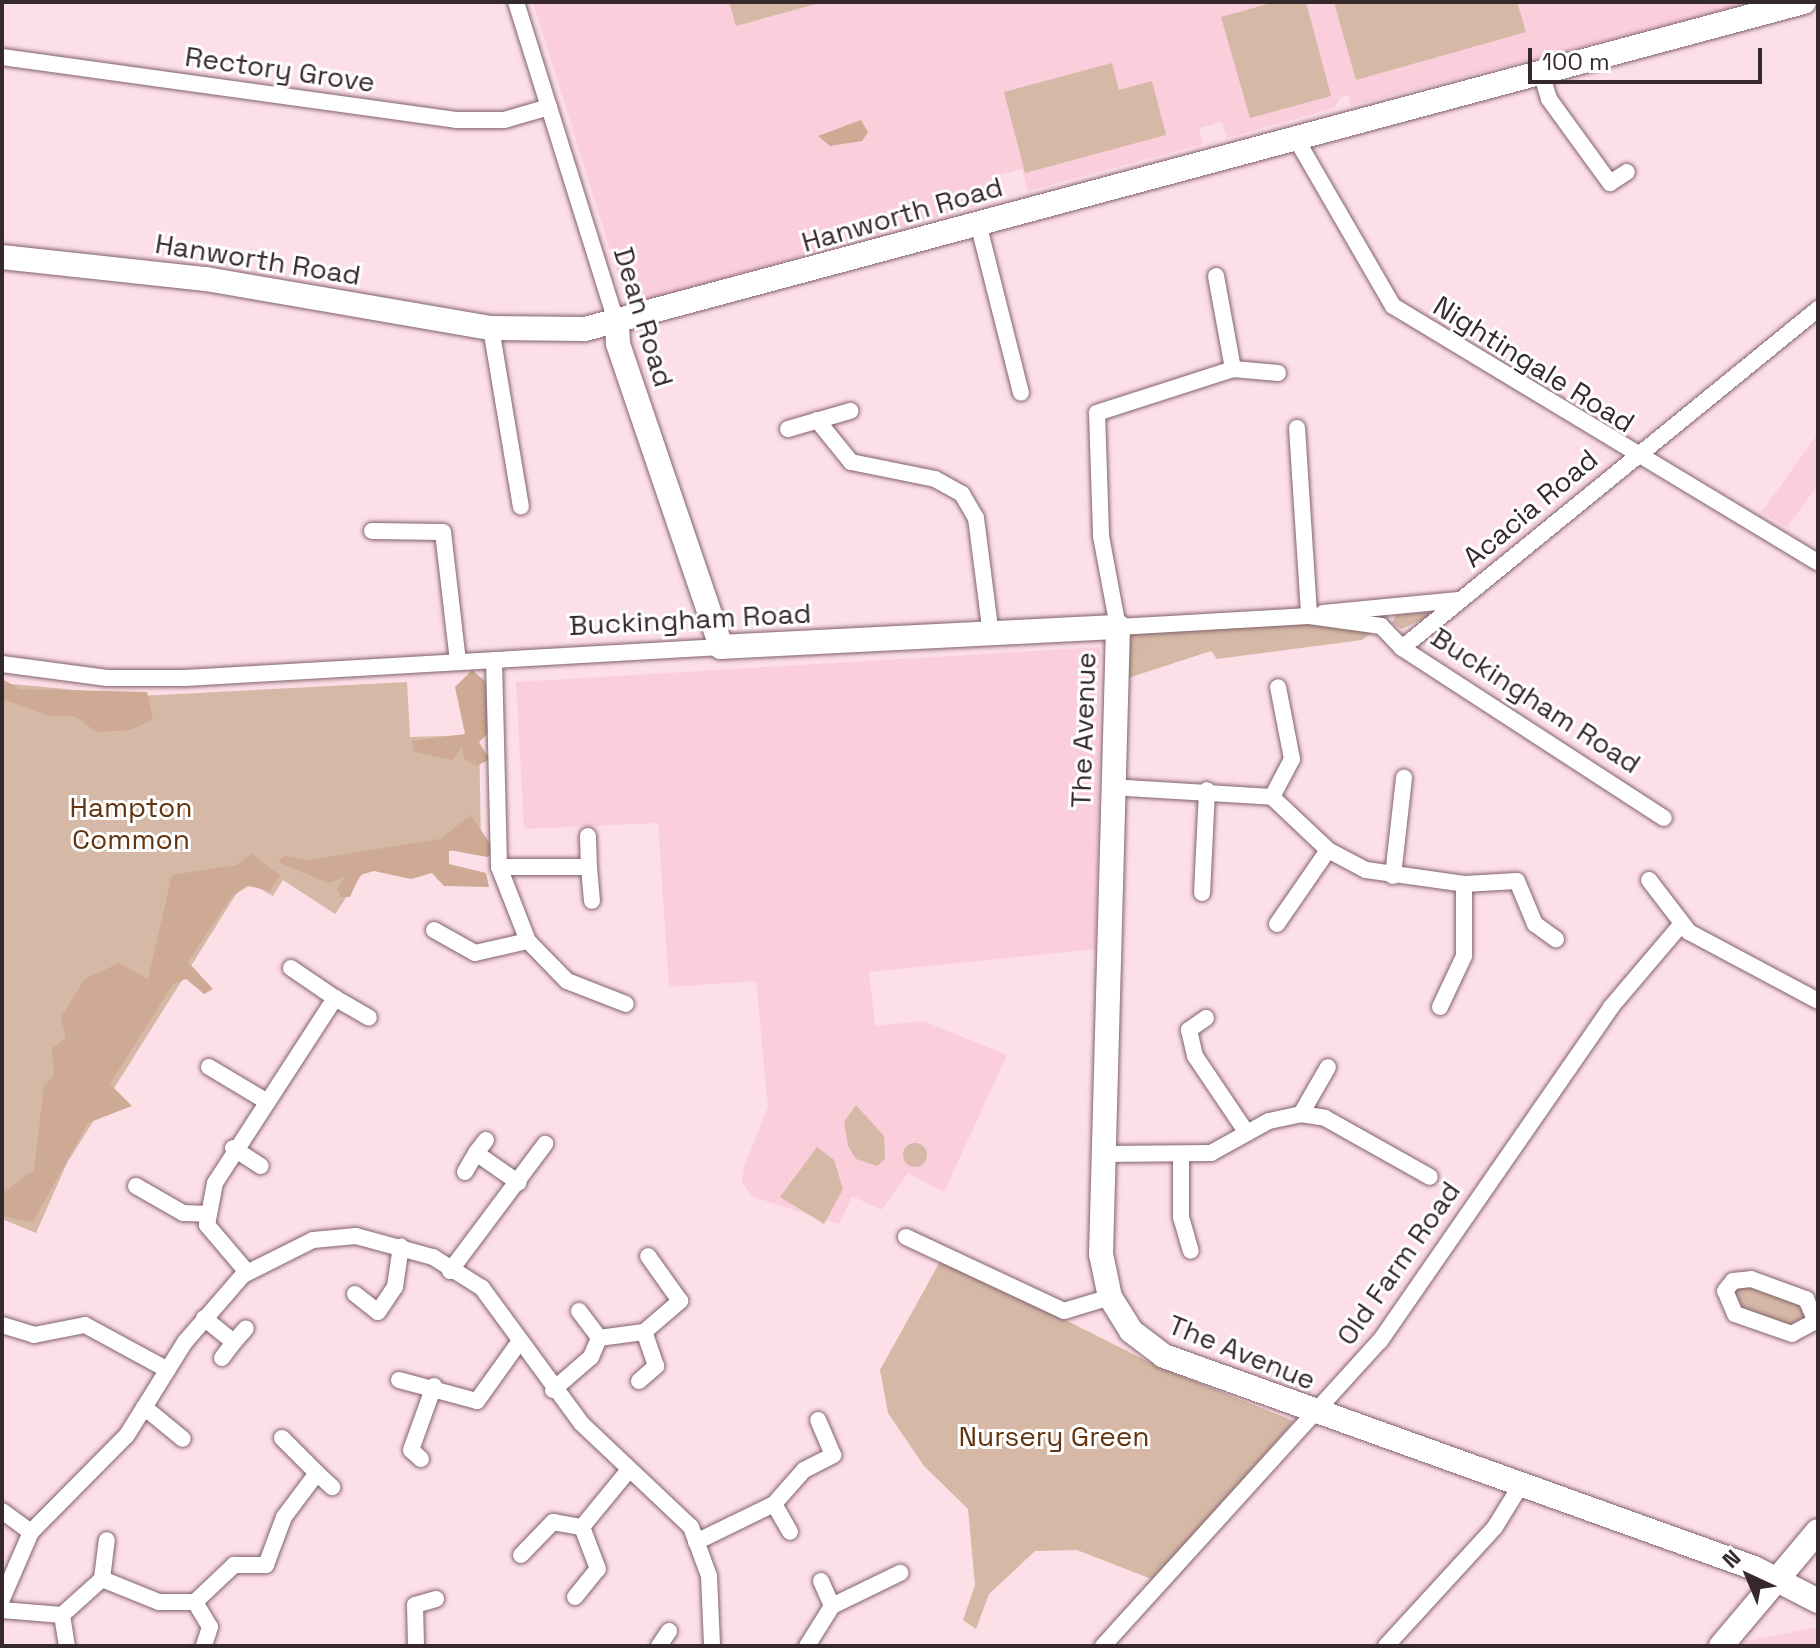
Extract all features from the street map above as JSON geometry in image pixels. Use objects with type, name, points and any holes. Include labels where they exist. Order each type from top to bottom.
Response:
[{"type":"street","name":"Dean Road","points":[[516,2],[617,324],[618,344],[721,647]]},
{"type":"street","name":"Hanworth Road","points":[[2,257],[206,279],[491,328],[555,332],[617,324],[1295,137],[1542,76],[1804,2]]},
{"type":"street","name":"Rectory Grove","points":[[2,57],[456,120],[497,121],[549,107]]},
{"type":"street","points":[[1542,76],[1549,99],[1610,183],[1627,172]]},
{"type":"street","name":"Nightingale Road","points":[[1295,137],[1393,306],[1634,457],[1818,562]]},
{"type":"street","points":[[978,223],[1021,393]]},
{"type":"street","points":[[1216,276],[1233,369]]},
{"type":"street","name":"Acacia Road","points":[[1402,648],[1818,309]]},
{"type":"street","points":[[491,328],[521,507]]},
{"type":"street","points":[[1118,627],[1101,536],[1097,413],[1233,369],[1278,373]]},
{"type":"street","points":[[788,429],[850,411]]},
{"type":"street","points":[[817,420],[851,462],[935,479],[962,494],[976,518],[991,635]]},
{"type":"street","points":[[1297,428],[1309,616]]},
{"type":"street","points":[[372,531],[443,532],[458,661]]},
{"type":"street","name":"Acacia Road","points":[[1309,616],[1376,605],[1430,607],[1463,598]]},
{"type":"street","points":[[1376,605],[1381,626]]},
{"type":"street","name":"Buckingham Road","points":[[2,664],[123,678],[1309,616],[1381,626],[1402,648],[1664,818]]},
{"type":"street","name":"The Avenue","points":[[1118,627],[1110,787],[1101,1254],[1110,1297],[1156,1352],[1519,1488],[1780,1579],[1818,1601]]},
{"type":"street","points":[[494,660],[499,867],[528,941],[567,981],[626,1004]]},
{"type":"street","points":[[1272,797],[1292,759],[1278,687]]},
{"type":"street","points":[[1393,876],[1404,778]]},
{"type":"street","points":[[1110,787],[1207,790],[1272,797],[1328,850],[1393,876],[1464,884],[1517,881],[1535,924],[1556,939]]},
{"type":"street","points":[[1202,893],[1207,790]]},
{"type":"street","points":[[588,836],[592,901]]},
{"type":"street","points":[[1277,924],[1328,850]]},
{"type":"street","points":[[499,867],[589,867]]},
{"type":"street","points":[[1649,880],[1680,926],[1818,1001]]},
{"type":"street","points":[[1440,1007],[1464,956],[1464,884]]},
{"type":"street","name":"Old Farm Road","points":[[1103,1646],[1311,1412],[1380,1341],[1611,1007],[1680,926]]},
{"type":"street","points":[[434,930],[475,953],[528,941]]},
{"type":"street","points":[[291,968],[369,1018]]},
{"type":"street","points":[[247,1272],[207,1225],[208,1214],[233,1148],[335,998]]},
{"type":"street","points":[[1206,1018],[1189,1030],[1195,1056],[1247,1133]]},
{"type":"street","points":[[209,1067],[266,1101]]},
{"type":"street","points":[[1301,1114],[1328,1067]]},
{"type":"street","points":[[1104,1154],[1181,1156],[1211,1153],[1247,1133],[1301,1114],[1325,1118],[1430,1177]]},
{"type":"street","points":[[450,1271],[519,1183],[545,1144]]},
{"type":"street","points":[[465,1172],[481,1146],[519,1183]]},
{"type":"street","points":[[233,1148],[261,1166]]},
{"type":"street","points":[[1181,1156],[1181,1217],[1191,1251]]},
{"type":"street","points":[[136,1186],[183,1213],[208,1214]]},
{"type":"street","points":[[2,1599],[31,1532],[127,1435],[204,1318],[247,1272],[330,1236],[401,1246],[482,1288],[553,1390],[628,1471],[691,1527],[709,1576],[712,1646]]},
{"type":"street","points":[[906,1237],[1064,1311],[1110,1297]]},
{"type":"street","points":[[355,1294],[378,1312],[395,1287],[401,1246]]},
{"type":"street","points":[[599,1338],[644,1332],[680,1301],[648,1256]]},
{"type":"street","points":[[1751,1279],[1806,1299],[1817,1321],[1792,1334],[1735,1314],[1725,1291],[1733,1281],[1751,1279]]},
{"type":"street","points":[[579,1311],[599,1338]]},
{"type":"street","points":[[204,1318],[234,1342]]},
{"type":"street","points":[[2,1325],[34,1335],[85,1325],[168,1370]]},
{"type":"street","points":[[222,1358],[246,1328]]},
{"type":"street","points":[[639,1381],[656,1366],[644,1332]]},
{"type":"street","points":[[553,1390],[591,1357],[599,1338]]},
{"type":"street","points":[[399,1380],[434,1386],[477,1401],[520,1341]]},
{"type":"street","points":[[421,1459],[411,1450],[434,1386]]},
{"type":"street","points":[[144,1407],[183,1439]]},
{"type":"street","points":[[696,1542],[774,1504],[804,1470],[833,1455],[818,1420]]},
{"type":"street","points":[[282,1438],[332,1487]]},
{"type":"street","points":[[582,1527],[628,1471]]},
{"type":"street","points":[[102,1579],[159,1602],[195,1602],[234,1565],[266,1565],[284,1517],[317,1473]]},
{"type":"street","points":[[1386,1646],[1495,1527],[1519,1488]]},
{"type":"street","points":[[774,1504],[790,1532]]},
{"type":"street","points":[[2,1511],[31,1532]]},
{"type":"street","points":[[521,1555],[553,1522],[582,1527]]},
{"type":"street","points":[[575,1597],[598,1569],[582,1527]]},
{"type":"street","points":[[1721,1646],[1818,1531]]},
{"type":"street","points":[[2,1610],[62,1615],[102,1579],[107,1540]]},
{"type":"street","points":[[807,1646],[832,1606],[900,1573]]},
{"type":"street","points":[[821,1581],[832,1606]]},
{"type":"street","points":[[416,1646],[411,1600],[436,1599]]},
{"type":"street","points":[[195,1602],[210,1627],[204,1646]]},
{"type":"street","points":[[62,1615],[67,1646]]},
{"type":"street","points":[[659,1646],[669,1631]]},
{"type":"shaded area","points":[[533,2],[1755,2],[1351,106],[1348,95],[1341,97],[1334,108],[1227,138],[1222,122],[1199,128],[1203,144],[1028,191],[1022,169],[995,176],[1000,199],[641,302],[617,272]]},
{"type":"shaded area","points":[[861,120],[868,132],[862,141],[830,146],[818,136]]},
{"type":"shaded area","points":[[1818,434],[1818,485],[1787,527],[1761,512]]},
{"type":"shaded area","points":[[1100,647],[1096,949],[869,972],[875,1026],[924,1021],[1007,1055],[944,1192],[908,1173],[881,1210],[852,1196],[839,1224],[753,1197],[742,1182],[744,1167],[768,1107],[756,981],[669,987],[658,823],[524,829],[516,682]]},
{"type":"shaded area","points":[[472,670],[486,682],[489,732],[479,742],[489,759],[477,766],[464,759],[462,747],[453,760],[414,752],[412,741],[465,734],[455,687]]},
{"type":"shaded area","points":[[2,679],[20,689],[147,692],[153,719],[131,730],[96,732],[75,716],[49,716],[2,699]]},
{"type":"shaded area","points":[[471,815],[495,851],[487,857],[449,850],[449,864],[486,873],[489,887],[444,886],[432,873],[411,879],[374,871],[360,875],[350,897],[341,897],[337,889],[345,877],[328,883],[278,862],[285,856],[308,860],[440,839]]},
{"type":"shaded area","points":[[252,854],[280,875],[270,891],[248,886],[231,897],[188,962],[213,989],[204,994],[186,979],[173,984],[110,1084],[132,1106],[88,1123],[33,1222],[2,1216],[2,1194],[34,1170],[44,1085],[54,1075],[52,1048],[66,1038],[61,1017],[85,979],[119,963],[148,979],[172,875],[236,865]]},
{"type":"shaded area","points":[[1818,1627],[1818,1646],[1740,1646],[1745,1641]]},
{"type":"green space","points":[[729,2],[823,2],[736,26]]},
{"type":"green space","points":[[1275,2],[1306,2],[1331,96],[1250,118],[1221,17]]},
{"type":"green space","points":[[1334,2],[1517,2],[1526,32],[1356,80]]},
{"type":"green space","points":[[1112,63],[1119,90],[1152,81],[1166,135],[1025,173],[1004,92]]},
{"type":"green space","points":[[1427,612],[1431,615],[1402,629],[1392,623],[1396,615]]},
{"type":"green space","points":[[1195,621],[1381,626],[1362,640],[1217,659],[1211,651],[1125,679],[1118,627]]},
{"type":"green space","name":"Hampton Common","points":[[407,682],[410,737],[479,735],[481,844],[365,870],[335,914],[283,880],[273,896],[245,880],[67,1163],[36,1233],[2,1219],[2,683],[139,696]]},
{"type":"green space","points":[[856,1105],[884,1136],[885,1159],[877,1166],[856,1159],[848,1146],[844,1122]]},
{"type":"green space","points":[[915,1143],[923,1147],[927,1155],[923,1163],[915,1167],[907,1163],[903,1155],[907,1147]]},
{"type":"green space","points":[[817,1147],[834,1160],[843,1189],[824,1224],[780,1197]]},
{"type":"green space","name":"Nursery Green","points":[[942,1258],[1161,1368],[1294,1421],[1154,1580],[1077,1550],[1035,1551],[989,1594],[976,1629],[963,1620],[975,1585],[968,1509],[924,1466],[888,1413],[880,1370]]},
{"type":"green space","points":[[1742,1284],[1799,1301],[1808,1317],[1793,1328],[1737,1308],[1732,1291]]}]
